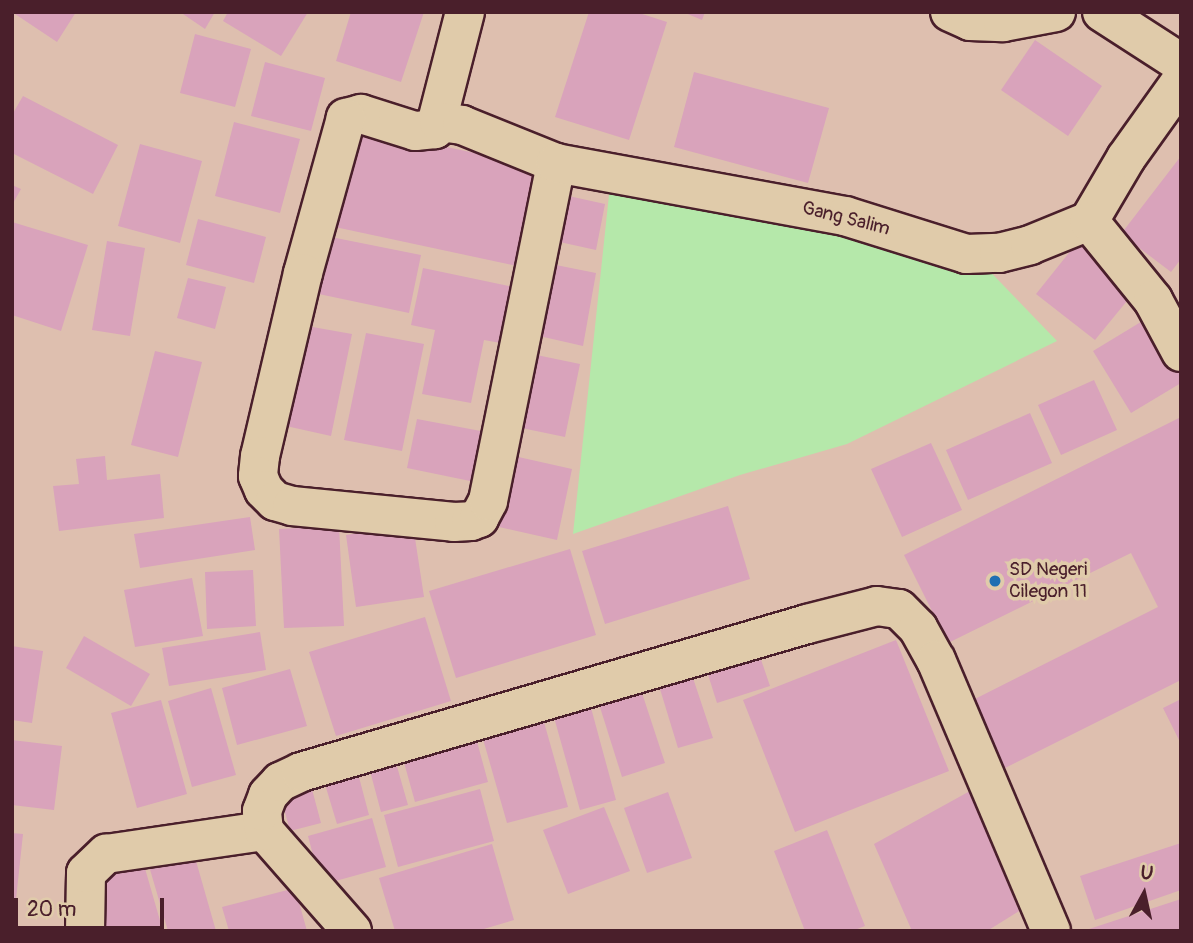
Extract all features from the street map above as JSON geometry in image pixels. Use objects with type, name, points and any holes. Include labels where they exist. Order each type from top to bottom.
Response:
[{"type":"street","points":[[465,12],[439,122],[435,129],[426,132],[361,114],[346,118],[303,273],[260,456],[258,475],[264,490],[275,501],[292,506],[454,522],[471,522],[480,518],[488,501],[556,163]]},
{"type":"street","points":[[950,12],[970,21],[1003,22],[1056,12]]},
{"type":"street","points":[[1102,12],[1181,63]]},
{"type":"street","points":[[1181,81],[1126,158],[1088,221],[1153,300],[1181,352]]},
{"type":"street","name":"Gang Salim","points":[[439,122],[462,125],[556,163],[845,216],[966,254],[999,253],[1030,245],[1088,221]]},
{"type":"street","points":[[352,931],[264,831],[262,811],[268,795],[280,782],[301,772],[877,606],[899,609],[918,628],[936,660],[1051,931]]},
{"type":"street","points":[[85,931],[86,873],[106,854],[264,831]]},
{"type":"green space","points":[[611,176],[945,225],[1057,341],[847,444],[740,475],[573,534]]},
{"type":"building","points":[[12,12],[76,12],[57,42]]},
{"type":"building","points":[[180,12],[215,12],[205,29]]},
{"type":"building","points":[[228,12],[308,12],[281,56],[223,21]]},
{"type":"building","points":[[351,12],[424,12],[401,82],[336,61]]},
{"type":"building","points":[[589,12],[636,12],[667,22],[629,140],[555,117]]},
{"type":"building","points":[[683,12],[705,12],[702,20]]},
{"type":"building","points":[[195,34],[251,49],[235,107],[180,93]]},
{"type":"building","points":[[1035,40],[1102,86],[1068,136],[1001,90]]},
{"type":"building","points":[[265,62],[325,78],[311,131],[251,116]]},
{"type":"building","points":[[694,72],[829,108],[808,183],[674,147]]},
{"type":"building","points":[[23,96],[118,145],[93,194],[12,153],[12,115]]},
{"type":"building","points":[[234,122],[300,139],[280,213],[215,196]]},
{"type":"building","points":[[360,129],[543,167],[517,266],[335,227]]},
{"type":"building","points":[[140,144],[202,161],[180,243],[118,226]]},
{"type":"building","points":[[1181,156],[1181,259],[1171,272],[1121,234]]},
{"type":"building","points":[[12,185],[21,189],[12,205]]},
{"type":"building","points":[[555,193],[605,204],[596,250],[546,239]]},
{"type":"building","points":[[198,219],[266,237],[254,283],[186,265]]},
{"type":"building","points":[[12,222],[88,245],[61,331],[12,315]]},
{"type":"building","points":[[326,236],[421,255],[409,313],[314,293]]},
{"type":"building","points":[[1080,239],[1140,285],[1095,340],[1036,294]]},
{"type":"building","points":[[107,241],[145,248],[130,336],[92,330]]},
{"type":"building","points":[[541,262],[596,273],[583,346],[526,333]]},
{"type":"building","points":[[423,268],[519,288],[506,344],[484,340],[471,403],[422,394],[435,330],[411,325]]},
{"type":"building","points":[[188,278],[226,287],[215,329],[177,318]]},
{"type":"building","points":[[1154,314],[1181,358],[1181,383],[1131,413],[1093,351]]},
{"type":"building","points":[[307,326],[352,334],[331,436],[286,426]]},
{"type":"building","points":[[366,333],[424,344],[402,451],[344,440]]},
{"type":"building","points":[[155,351],[202,362],[178,457],[131,445]]},
{"type":"building","points":[[527,353],[580,364],[565,437],[512,426]]},
{"type":"building","points":[[1094,380],[1117,430],[1061,455],[1038,405]]},
{"type":"building","points":[[1030,413],[1052,463],[968,500],[946,450]]},
{"type":"building","name":"SD Negeri Cilegon 11","points":[[1181,417],[1181,680],[999,771],[965,704],[1158,607],[1131,553],[948,643],[904,555]]},
{"type":"building","points":[[417,419],[486,432],[475,482],[407,468]]},
{"type":"building","points":[[931,443],[962,510],[902,537],[871,469]]},
{"type":"building","points":[[105,456],[107,480],[160,474],[164,518],[59,531],[53,486],[79,484],[76,459]]},
{"type":"building","points":[[514,456],[572,469],[557,540],[499,527]]},
{"type":"building","points":[[728,506],[750,579],[605,624],[582,551]]},
{"type":"building","points":[[250,517],[255,550],[140,568],[134,534]]},
{"type":"building","points":[[413,525],[424,597],[356,607],[346,535]]},
{"type":"building","points":[[339,526],[344,626],[284,628],[279,529]]},
{"type":"building","points":[[570,549],[596,635],[456,678],[429,591]]},
{"type":"building","points":[[253,570],[256,626],[207,629],[205,572]]},
{"type":"building","points":[[192,578],[203,636],[135,647],[124,590]]},
{"type":"building","points":[[425,617],[451,701],[336,736],[309,652]]},
{"type":"building","points":[[260,632],[266,670],[169,686],[162,648]]},
{"type":"building","points":[[84,636],[150,674],[131,706],[66,668]]},
{"type":"building","points":[[896,640],[949,771],[795,832],[743,700]]},
{"type":"building","points":[[756,645],[770,686],[717,703],[704,662]]},
{"type":"building","points":[[12,646],[43,651],[32,723],[12,720]]},
{"type":"building","points":[[689,666],[713,738],[678,748],[656,676]]},
{"type":"building","points":[[290,669],[307,726],[237,745],[222,688]]},
{"type":"building","points":[[211,688],[236,775],[192,787],[168,701]]},
{"type":"building","points":[[641,690],[665,763],[622,777],[599,704]]},
{"type":"building","points":[[587,693],[616,800],[580,810],[550,703]]},
{"type":"building","points":[[1181,699],[1181,744],[1163,708]]},
{"type":"building","points":[[161,700],[187,794],[137,808],[111,713]]},
{"type":"building","points":[[542,715],[568,807],[507,823],[481,732]]},
{"type":"building","points":[[473,727],[488,782],[415,802],[400,748]]},
{"type":"building","points":[[12,740],[62,746],[54,810],[12,805]]},
{"type":"building","points":[[392,749],[408,805],[381,812],[366,756]]},
{"type":"building","points":[[355,762],[369,815],[337,824],[321,771]]},
{"type":"building","points":[[309,778],[321,823],[290,831],[278,786]]},
{"type":"building","points":[[480,789],[494,841],[398,867],[384,815]]},
{"type":"building","points":[[970,791],[1019,911],[987,931],[912,931],[874,844]]},
{"type":"building","points":[[668,792],[692,858],[647,873],[624,808]]},
{"type":"building","points":[[604,807],[630,871],[568,894],[543,830]]},
{"type":"building","points":[[372,818],[386,867],[321,885],[308,836]]},
{"type":"building","points":[[827,830],[865,926],[852,931],[805,931],[774,851]]},
{"type":"building","points":[[12,833],[23,834],[14,918],[12,918]]},
{"type":"building","points":[[1181,843],[1181,890],[1095,920],[1080,876]]},
{"type":"building","points":[[492,844],[514,920],[477,931],[395,931],[379,878]]},
{"type":"building","points":[[194,854],[216,931],[168,931],[149,866]]},
{"type":"building","points":[[144,865],[163,931],[102,931],[87,881]]},
{"type":"building","points":[[295,888],[307,931],[229,931],[222,907]]},
{"type":"building","points":[[1181,899],[1181,931],[1086,931],[1086,930]]},
{"type":"place","name":"SD Negeri Cilegon 11","points":[[995,581]]}]
